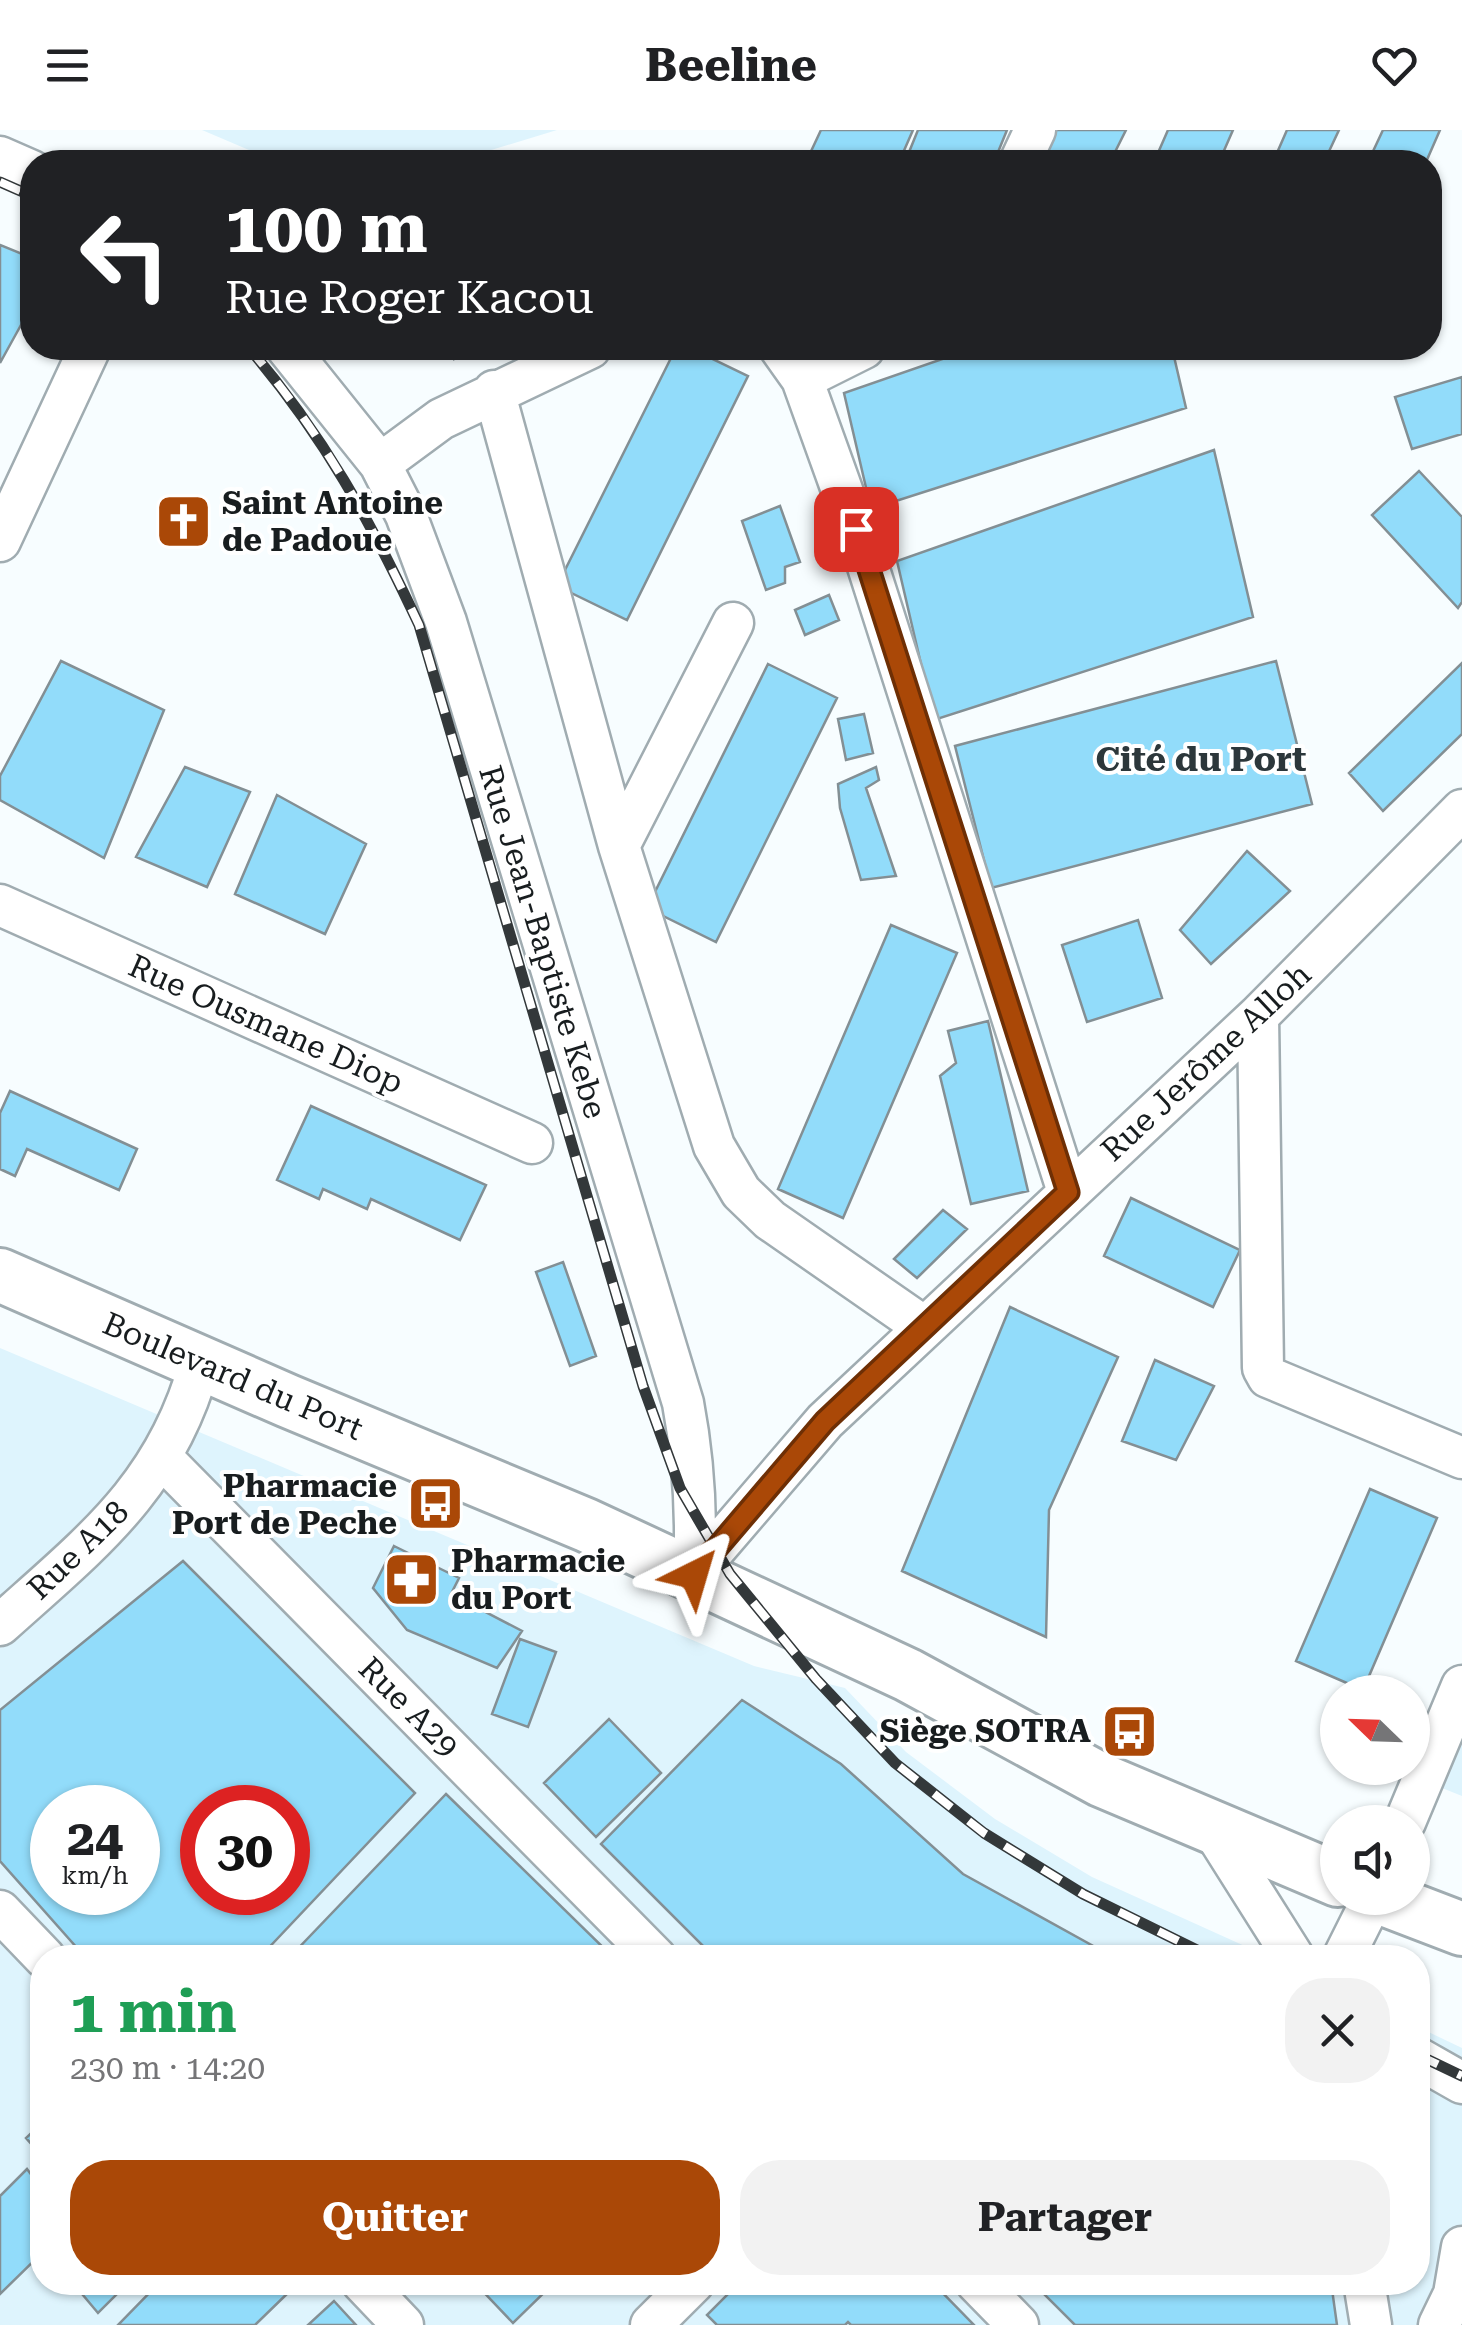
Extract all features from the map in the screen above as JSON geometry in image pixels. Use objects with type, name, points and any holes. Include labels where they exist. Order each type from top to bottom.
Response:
[{"type":"main road","name":"Boulevard du Port","points":[[0,1275],[694,1570],[908,1674],[1101,1780],[1320,1873]]},
{"type":"main road","points":[[1425,1915],[1462,1928]]},
{"type":"street","points":[[0,541],[85,360]]},
{"type":"street","name":"Rue Jean-Baptiste Kebe","points":[[298,360],[380,464],[406,514],[446,622],[683,1403],[693,1456],[697,1518],[694,1570]]},
{"type":"street","points":[[380,464],[441,420],[563,360]]},
{"type":"street","points":[[791,363],[856,529],[1068,1192]]},
{"type":"street","points":[[494,391],[619,846],[714,1146],[741,1192],[770,1220],[924,1327]]},
{"type":"street","points":[[619,846],[732,623]]},
{"type":"street","name":"Rue Jerôme Alloh","points":[[694,1570],[825,1421],[1258,1016],[1462,810]]},
{"type":"street","name":"Rue Ousmane Diop","points":[[0,905],[532,1143]]},
{"type":"street","points":[[1258,1016],[1264,1368],[1268,1377],[1462,1458]]},
{"type":"street","name":"Rue A18","points":[[0,1625],[114,1522],[161,1457],[182,1417],[200,1363]]},
{"type":"street","name":"Rue A29","points":[[161,1457],[643,1945]]},
{"type":"street","points":[[1412,1805],[1462,1686]]},
{"type":"street","points":[[1212,1828],[1286,1945]]},
{"type":"street","points":[[0,1912],[32,1945]]},
{"type":"street","points":[[1350,1945],[1367,1915]]},
{"type":"street","points":[[1430,2065],[1462,2083]]},
{"type":"street","points":[[1452,2305],[1462,2248]]},
{"type":"street","points":[[374,2295],[403,2325]]},
{"type":"street","points":[[651,2325],[681,2295]]},
{"type":"street","points":[[989,2295],[1018,2325]]},
{"type":"street","points":[[1366,2295],[1372,2325]]},
{"type":"shaded area","points":[[202,130],[557,130],[491,150],[249,150]]},
{"type":"shaded area","points":[[0,1348],[754,1666],[845,1688],[906,1752],[995,1819],[1092,1877],[1242,1945],[30,1945],[30,2295],[1430,2295],[1430,2033],[1462,2048],[1462,2325],[0,2325]]},
{"type":"shaded area","points":[[1462,1742],[1462,1796],[1442,1788]]},
{"type":"building","points":[[821,130],[913,130],[904,150],[812,150]]},
{"type":"building","points":[[918,130],[1007,130],[999,150],[910,150]]},
{"type":"building","points":[[1056,130],[1126,130],[1116,150],[1046,150]]},
{"type":"building","points":[[1168,130],[1233,130],[1224,150],[1159,150]]},
{"type":"building","points":[[1287,130],[1339,130],[1330,150],[1278,150]]},
{"type":"building","points":[[1383,130],[1440,130],[1431,150],[1374,150]]},
{"type":"building","points":[[0,245],[20,253],[20,327],[0,363]]},
{"type":"building","points":[[670,360],[715,360],[748,376],[627,620],[557,586]]},
{"type":"building","points":[[939,360],[1175,360],[1186,408],[871,509],[844,393]]},
{"type":"building","points":[[1462,377],[1462,434],[1412,449],[1395,397]]},
{"type":"building","points":[[1214,450],[1253,617],[934,720],[897,561]]},
{"type":"building","points":[[1419,471],[1462,517],[1462,602],[1458,608],[1372,515]]},
{"type":"building","points":[[780,506],[800,562],[785,567],[785,583],[766,590],[742,521]]},
{"type":"building","points":[[829,595],[839,620],[805,635],[795,610]]},
{"type":"building","points":[[61,661],[164,710],[104,858],[0,800],[0,776]]},
{"type":"building","points":[[1276,661],[1312,804],[991,888],[955,746]]},
{"type":"building","points":[[1462,663],[1462,734],[1383,811],[1349,773]]},
{"type":"building","points":[[768,664],[837,698],[716,942],[647,908]]},
{"type":"building","points":[[864,714],[873,753],[846,760],[838,719]]},
{"type":"building","points":[[185,767],[250,792],[207,887],[136,857]]},
{"type":"building","points":[[876,767],[879,780],[866,788],[896,876],[861,880],[840,808],[838,784]]},
{"type":"building","points":[[277,795],[366,844],[325,934],[235,894]]},
{"type":"building","points":[[1247,851],[1290,891],[1211,964],[1180,930]]},
{"type":"building","points":[[1138,920],[1162,998],[1087,1022],[1062,945]]},
{"type":"building","points":[[891,925],[957,953],[843,1218],[778,1189]]},
{"type":"building","points":[[988,1021],[1028,1191],[971,1204],[940,1076],[956,1063],[948,1031]]},
{"type":"building","points":[[10,1091],[137,1149],[119,1190],[27,1149],[15,1176],[0,1169],[0,1113]]},
{"type":"building","points":[[311,1106],[486,1185],[460,1240],[371,1199],[367,1209],[323,1189],[319,1199],[277,1180]]},
{"type":"building","points":[[1131,1198],[1240,1250],[1213,1307],[1104,1256]]},
{"type":"building","points":[[943,1210],[967,1229],[917,1278],[894,1259]]},
{"type":"building","points":[[563,1262],[596,1356],[570,1366],[536,1272]]},
{"type":"building","points":[[1010,1307],[1118,1357],[1049,1510],[1046,1637],[902,1571]]},
{"type":"building","points":[[1155,1360],[1214,1386],[1176,1460],[1122,1441]]},
{"type":"building","points":[[1370,1489],[1437,1518],[1369,1675],[1328,1675],[1296,1661]]},
{"type":"building","points":[[394,1546],[459,1578],[451,1594],[522,1631],[497,1668],[407,1630],[373,1588]]},
{"type":"building","points":[[183,1561],[415,1793],[310,1904],[310,1785],[180,1785],[180,1915],[300,1915],[271,1945],[74,1945],[48,1915],[160,1915],[160,1785],[30,1785],[30,1895],[0,1861],[0,1710]]},
{"type":"building","points":[[520,1639],[556,1652],[528,1727],[492,1714]]},
{"type":"building","points":[[742,1700],[841,1764],[963,1874],[1091,1945],[702,1945],[601,1844]]},
{"type":"building","points":[[609,1719],[661,1773],[596,1837],[544,1783]]},
{"type":"building","points":[[446,1794],[601,1945],[301,1945]]},
{"type":"building","points":[[27,2169],[30,2265],[0,2294],[0,2196]]},
{"type":"building","points":[[83,2295],[116,2295],[98,2313]]},
{"type":"building","points":[[147,2295],[286,2295],[255,2325],[118,2325]]},
{"type":"building","points":[[486,2295],[542,2295],[513,2323]]},
{"type":"building","points":[[727,2295],[945,2295],[974,2325],[717,2325],[707,2315]]},
{"type":"building","points":[[1045,2295],[1333,2295],[1337,2325],[1075,2325]]},
{"type":"building","points":[[334,2301],[356,2325],[308,2325]]},
{"type":"railway","points":[[0,182],[20,191]]},
{"type":"railway","points":[[259,360],[344,480],[419,625],[643,1386],[680,1488],[730,1574],[816,1679],[895,1763],[984,1833],[1083,1894],[1187,1945]]},
{"type":"railway","points":[[1430,2061],[1462,2076]]},
{"type":"place","name":"Saint Antoine de Padoue","points":[[183,521]]},
{"type":"place","name":"Pharmacie Port de Peche","points":[[436,1504]]},
{"type":"place","name":"Pharmacie du Port","points":[[412,1579]]},
{"type":"place","name":"Siège SOTRA","points":[[1130,1731]]},
{"type":"district","name":"Cité du Port","points":[[1201,759]]},
{"type":"route","points":[[694,1575],[694,1566],[716,1549],[825,1421],[1068,1192],[856,529]]}]
